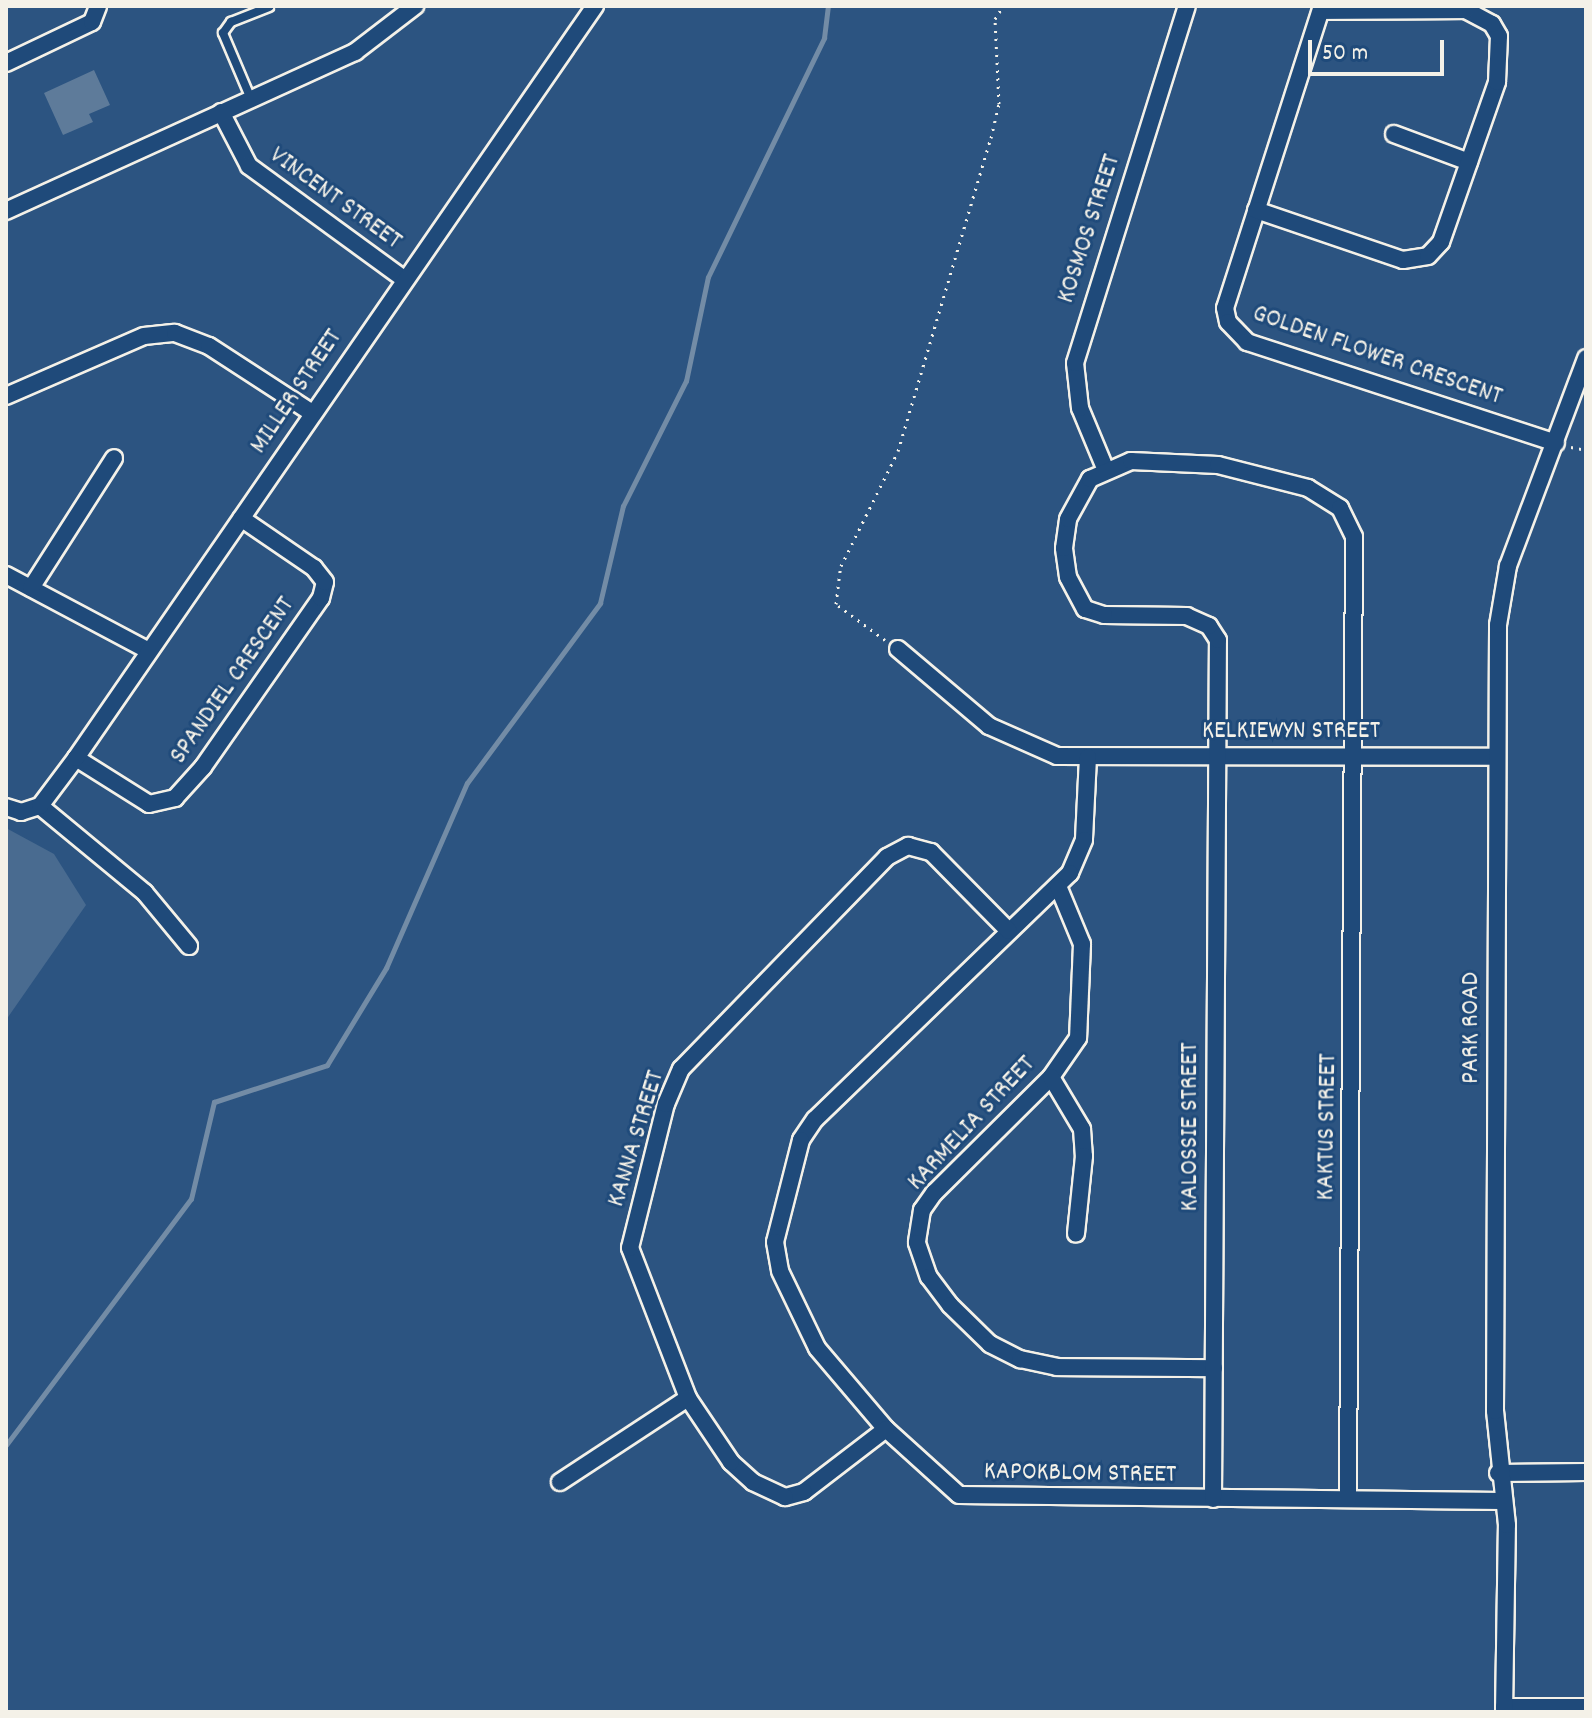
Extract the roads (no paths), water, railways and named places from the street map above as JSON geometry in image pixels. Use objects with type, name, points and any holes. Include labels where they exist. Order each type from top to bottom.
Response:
[{"type":"street","points":[[6,63],[92,22],[98,6]]},
{"type":"street","points":[[6,211],[355,52],[415,6]]},
{"type":"street","name":"MILLER STREET","points":[[40,806],[595,6]]},
{"type":"street","name":"KOSMOS STREET","points":[[1105,468],[1080,408],[1075,363],[1187,6]]},
{"type":"street","points":[[1256,210],[1416,261],[1441,242],[1497,82],[1501,51],[1492,24],[1466,10],[1322,9]]},
{"type":"street","name":"GOLDEN FLOWER CRESCENT","points":[[1322,9],[1225,308],[1233,331],[1247,342],[1556,443]]},
{"type":"street","name":"VINCENT STREET","points":[[221,112],[249,166],[404,279]]},
{"type":"street","points":[[1394,134],[1469,162]]},
{"type":"street","points":[[6,396],[144,336],[175,333],[209,346],[312,413]]},
{"type":"street","name":"PARK ROAD","points":[[1504,1709],[1507,1525],[1498,1473],[1495,757],[1504,581],[1586,358]]},
{"type":"street","points":[[31,588],[114,458]]},
{"type":"street","name":"KAKTUS STREET","points":[[1105,468],[1131,461],[1218,465],[1308,488],[1340,508],[1354,537],[1348,1499]]},
{"type":"street","name":"KALOSSIE STREET","points":[[1105,468],[1090,479],[1068,519],[1068,577],[1078,601],[1096,613],[1187,616],[1213,631],[1218,640],[1213,1499]]},
{"type":"street","name":"SPANDIEL CRESCENT","points":[[76,758],[149,804],[175,798],[203,767],[321,598],[325,582],[314,568],[241,518]]},
{"type":"street","points":[[6,575],[149,651]]},
{"type":"street","name":"KELKIEWYN STREET","points":[[898,649],[964,708],[1017,742],[1057,756],[1495,757]]},
{"type":"street","name":"KAPOKBLOM STREET","points":[[1088,757],[1084,840],[1079,858],[1058,886],[815,1119],[797,1150],[776,1225],[780,1271],[817,1348],[886,1429],[959,1495],[1502,1501]]},
{"type":"street","points":[[6,807],[21,812],[40,806],[145,893],[189,946]]},
{"type":"street","name":"KANNA STREET","points":[[886,1429],[817,1485],[785,1497],[737,1469],[688,1398],[631,1263],[630,1248],[666,1104],[681,1069],[899,849],[931,852],[1009,931]]},
{"type":"street","name":"KARMELIA STREET","points":[[1058,886],[1082,944],[1078,1038],[1051,1077],[922,1210],[917,1243],[929,1277],[972,1328],[1020,1359],[1057,1367],[1214,1368]]},
{"type":"street","points":[[1051,1077],[1082,1129],[1084,1156],[1076,1234]]},
{"type":"street","points":[[560,1482],[688,1398]]},
{"type":"street","points":[[1498,1473],[1586,1472]]},
{"type":"street","points":[[1504,1709],[1586,1707]]},
{"type":"lane","points":[[251,99],[223,33],[231,22],[269,7]]},
{"type":"waterway","points":[[6,1445],[191,1199],[214,1102],[327,1065],[386,968],[467,783],[600,603],[623,506],[686,381],[708,277],[824,38],[828,6]]}]
